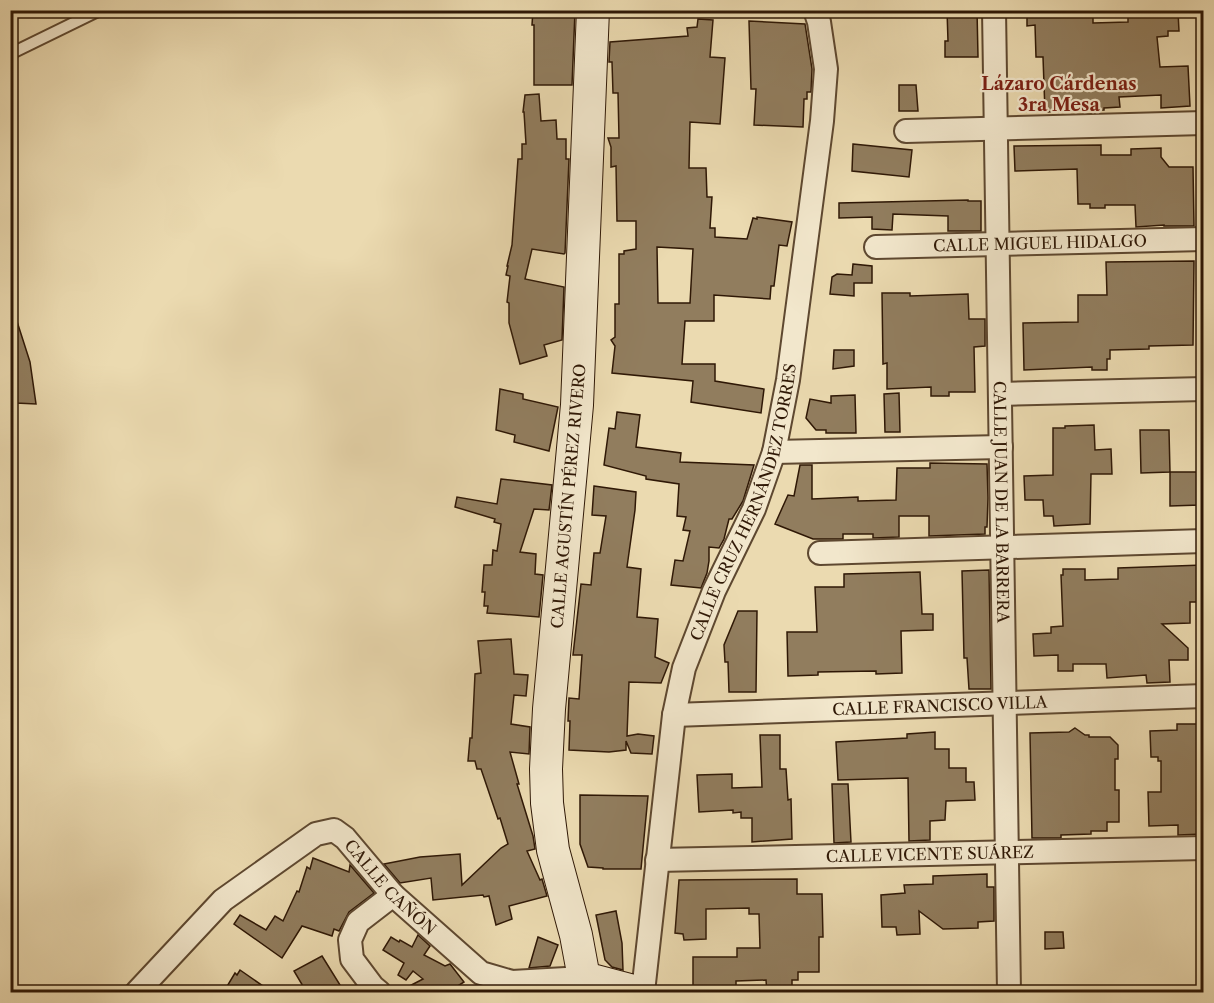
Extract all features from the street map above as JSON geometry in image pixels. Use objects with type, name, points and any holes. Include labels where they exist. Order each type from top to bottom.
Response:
[{"type":"main road","name":"CALLE AGUSTÍN PÉREZ RIVERO","points":[[575,983],[576,935],[553,850],[547,803],[546,769],[549,709],[578,405],[593,10]]},
{"type":"main road","points":[[575,983],[637,993]]},
{"type":"street","name":"CALLE CRUZ HERNÁNDEZ TORRES","points":[[643,993],[674,715],[684,668],[714,591],[754,509],[774,452],[788,380],[822,121],[826,69],[815,10]]},
{"type":"street","name":"CALLE JUAN DE LA BARRERA","points":[[994,10],[1009,993]]},
{"type":"street","points":[[906,131],[1203,123]]},
{"type":"street","name":"CALLE MIGUEL HIDALGO","points":[[876,247],[1203,239]]},
{"type":"street","points":[[1000,394],[1203,389]]},
{"type":"street","points":[[774,452],[1001,447]]},
{"type":"street","points":[[820,553],[1203,541]]},
{"type":"street","name":"CALLE FRANCISCO VILLA","points":[[674,715],[1203,696]]},
{"type":"street","name":"CALLE CAÑÓN","points":[[137,993],[223,900],[316,834],[334,830],[345,838],[393,895],[481,974],[512,982],[575,983]]},
{"type":"street","name":"CALLE VICENTE SUÁREZ","points":[[657,860],[1203,848]]},
{"type":"street","points":[[373,991],[352,959],[350,940],[358,922],[393,895]]},
{"type":"lane","points":[[10,54],[100,10]]},
{"type":"building","points":[[533,10],[575,11],[572,85],[534,85]]},
{"type":"building","points":[[947,10],[977,10],[978,57],[945,57],[945,41],[948,41]]},
{"type":"building","points":[[1027,10],[1093,10],[1093,23],[1128,22],[1128,14],[1178,12],[1179,31],[1168,31],[1168,36],[1157,37],[1160,67],[1188,66],[1190,106],[1161,108],[1161,95],[1119,97],[1120,107],[1104,108],[1104,110],[1045,112],[1043,57],[1036,57],[1035,25],[1027,26]]},
{"type":"building","points":[[698,19],[713,20],[710,57],[725,58],[720,124],[690,122],[689,168],[706,168],[707,197],[712,197],[710,228],[715,228],[715,237],[747,239],[753,218],[792,222],[787,246],[779,245],[774,286],[771,286],[770,299],[714,295],[714,321],[685,321],[682,364],[715,364],[715,381],[764,389],[761,413],[691,402],[693,381],[612,373],[615,346],[611,340],[615,337],[615,304],[619,304],[619,254],[636,249],[636,221],[617,221],[616,166],[611,167],[611,147],[608,138],[619,138],[618,93],[613,93],[612,62],[609,62],[610,42],[688,36],[687,28],[697,27]],"holes":[[[657,247],[693,249],[690,303],[658,303]]]},
{"type":"building","points":[[749,21],[805,24],[812,69],[811,92],[807,92],[807,99],[804,99],[803,127],[754,125],[756,89],[751,89]]},
{"type":"building","points":[[899,85],[916,85],[918,111],[899,111]]},
{"type":"building","points":[[539,94],[541,121],[556,120],[557,139],[566,139],[566,159],[569,159],[565,253],[532,249],[525,279],[564,287],[562,340],[544,345],[547,356],[520,364],[509,323],[509,303],[507,302],[510,276],[506,275],[512,245],[518,159],[522,159],[522,144],[526,144],[523,112],[525,95]]},
{"type":"building","points":[[853,144],[912,150],[909,177],[852,171]]},
{"type":"building","points":[[1101,145],[1101,155],[1131,155],[1131,149],[1161,148],[1161,157],[1169,167],[1193,167],[1194,226],[1136,227],[1135,205],[1105,205],[1105,208],[1090,208],[1090,204],[1078,204],[1077,169],[1015,171],[1014,146]]},
{"type":"building","points":[[981,201],[981,231],[948,231],[948,216],[893,214],[892,230],[872,229],[872,217],[839,218],[839,203]]},
{"type":"building","points":[[1194,261],[1193,345],[1110,350],[1107,370],[1092,370],[1092,367],[1024,370],[1023,323],[1078,322],[1078,295],[1107,295],[1106,262]]},
{"type":"building","points":[[853,264],[872,266],[872,283],[854,283],[854,296],[830,294],[832,277],[837,274],[852,275]]},
{"type":"building","points":[[882,293],[910,293],[910,296],[968,294],[969,319],[985,319],[985,346],[974,347],[975,392],[949,392],[949,396],[931,396],[931,387],[887,389],[887,363],[883,364]]},
{"type":"building","points":[[10,312],[14,312],[30,362],[36,404],[16,403],[10,364]]},
{"type":"building","points":[[834,350],[854,350],[854,366],[833,369]]},
{"type":"building","points":[[500,389],[523,394],[523,399],[558,407],[549,451],[514,442],[515,435],[496,430]]},
{"type":"building","points":[[899,393],[900,432],[885,432],[884,394]]},
{"type":"building","points":[[855,395],[856,433],[826,433],[826,430],[816,430],[806,418],[810,399],[831,403],[831,396]]},
{"type":"building","points":[[617,412],[640,415],[636,447],[681,453],[680,462],[754,465],[743,501],[732,519],[729,519],[724,539],[719,548],[709,547],[707,573],[701,588],[671,585],[675,560],[683,561],[690,531],[683,530],[686,517],[677,516],[679,484],[646,479],[646,476],[604,465],[609,428],[615,429]]},
{"type":"building","points":[[1094,425],[1095,450],[1111,449],[1112,474],[1091,474],[1090,524],[1054,526],[1053,516],[1044,516],[1043,500],[1025,500],[1024,476],[1053,475],[1053,428]]},
{"type":"building","points":[[1140,430],[1169,430],[1170,472],[1141,473]]},
{"type":"building","points":[[930,463],[987,464],[988,498],[985,534],[929,536],[929,516],[899,516],[899,537],[873,538],[873,534],[843,534],[843,539],[813,539],[775,524],[788,495],[794,496],[800,465],[812,465],[812,499],[858,497],[858,501],[896,500],[897,468],[930,468]]},
{"type":"building","points":[[1170,472],[1199,472],[1200,505],[1170,506]]},
{"type":"building","points":[[501,479],[552,485],[549,510],[534,509],[520,552],[536,554],[535,574],[543,575],[539,617],[487,613],[488,606],[484,606],[485,592],[482,592],[484,565],[492,565],[493,550],[497,551],[501,524],[494,522],[495,519],[455,507],[457,497],[497,504]]},
{"type":"building","points":[[594,486],[636,492],[627,567],[641,569],[637,617],[658,619],[655,657],[669,663],[661,683],[629,682],[627,736],[638,734],[654,736],[652,754],[631,753],[626,741],[626,750],[609,752],[569,750],[569,698],[579,699],[582,655],[573,655],[581,584],[591,585],[594,553],[600,553],[606,516],[592,515]]},
{"type":"building","points":[[1203,565],[1203,602],[1190,602],[1190,623],[1162,624],[1188,648],[1188,660],[1169,660],[1170,682],[1147,683],[1146,675],[1107,678],[1106,664],[1073,664],[1073,671],[1058,671],[1058,655],[1034,656],[1033,634],[1051,633],[1051,627],[1063,626],[1061,575],[1063,575],[1063,569],[1085,569],[1085,580],[1118,579],[1118,568]]},
{"type":"building","points":[[989,570],[991,689],[969,689],[967,658],[964,658],[962,571]]},
{"type":"building","points":[[920,572],[922,614],[933,614],[933,630],[901,631],[902,673],[818,672],[818,675],[788,676],[787,632],[817,632],[815,587],[844,587],[844,574]]},
{"type":"building","points":[[738,611],[757,611],[756,692],[729,692],[728,662],[725,662],[724,645]]},
{"type":"building","points":[[511,639],[514,674],[528,675],[526,696],[514,695],[511,724],[530,727],[529,754],[510,752],[533,836],[535,849],[527,851],[540,880],[542,879],[547,896],[509,906],[512,919],[496,925],[489,896],[433,900],[431,878],[400,883],[384,864],[420,857],[460,854],[462,885],[508,844],[481,769],[477,769],[475,761],[468,761],[470,738],[472,738],[475,674],[481,673],[478,641]]},
{"type":"building","points":[[1177,724],[1201,724],[1203,834],[1178,835],[1178,825],[1149,826],[1148,792],[1161,792],[1161,761],[1158,761],[1158,757],[1151,757],[1150,731],[1177,730]]},
{"type":"building","points":[[1075,728],[1089,737],[1110,737],[1118,745],[1118,759],[1115,759],[1115,790],[1119,790],[1119,822],[1107,822],[1107,831],[1091,831],[1091,834],[1061,835],[1061,838],[1032,838],[1030,733],[1069,732]]},
{"type":"building","points":[[935,732],[935,749],[949,749],[949,768],[966,768],[966,782],[974,782],[975,800],[946,801],[945,820],[930,821],[930,840],[909,841],[908,778],[838,780],[836,742],[907,738],[907,734]]},
{"type":"building","points":[[760,735],[780,735],[780,769],[786,769],[788,800],[791,799],[792,839],[752,842],[752,818],[741,818],[741,812],[733,813],[733,810],[699,812],[697,775],[732,774],[732,788],[762,787]]},
{"type":"building","points":[[832,784],[848,784],[851,842],[834,843]]},
{"type":"building","points":[[580,795],[648,796],[641,869],[588,867],[580,844]]},
{"type":"building","points":[[313,858],[349,872],[350,865],[374,893],[349,912],[339,931],[334,929],[332,936],[302,926],[282,958],[234,924],[240,915],[266,930],[275,916],[283,921],[297,891],[299,892],[307,867],[310,869]]},
{"type":"building","points":[[987,874],[987,887],[994,887],[994,921],[978,922],[978,928],[943,929],[919,911],[920,934],[897,935],[896,927],[882,927],[881,895],[905,893],[904,885],[933,884],[933,876]]},
{"type":"building","points":[[797,879],[797,894],[822,894],[823,937],[819,937],[819,972],[798,972],[798,980],[792,980],[792,993],[767,993],[766,980],[736,981],[736,993],[693,993],[693,957],[737,957],[737,948],[760,948],[759,914],[749,914],[749,908],[706,909],[706,939],[684,940],[683,934],[675,933],[679,880]]},
{"type":"building","points":[[616,911],[622,943],[623,970],[612,967],[605,960],[596,915]]},
{"type":"building","points":[[1045,932],[1063,932],[1064,948],[1045,949]]},
{"type":"building","points":[[418,935],[430,946],[424,955],[445,966],[450,964],[464,982],[447,993],[396,993],[423,979],[413,971],[406,980],[398,975],[404,963],[383,950],[391,937],[412,947]]},
{"type":"building","points":[[538,937],[558,945],[550,966],[529,968]]},
{"type":"building","points":[[322,956],[345,993],[307,993],[294,971]]},
{"type":"building","points":[[240,970],[273,993],[223,993],[235,973],[237,975]]},
{"type":"district","name":"Lázaro Cárdenas 3ra Mesa","points":[[1059,94]]}]
